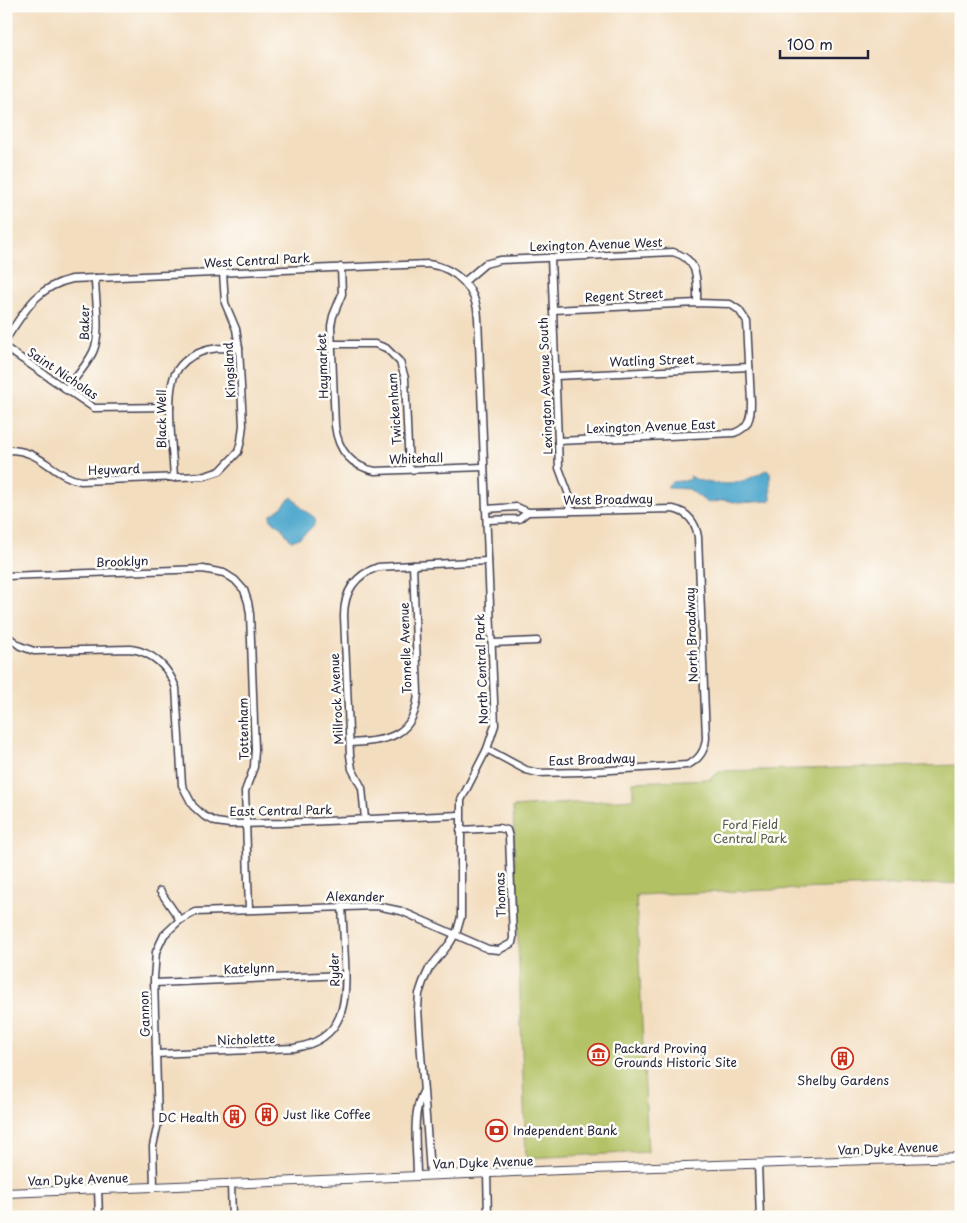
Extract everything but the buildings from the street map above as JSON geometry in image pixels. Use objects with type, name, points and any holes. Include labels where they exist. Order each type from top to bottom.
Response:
[{"type":"main road","name":"Van Dyke Avenue","points":[[6,1193],[430,1175],[961,1157]]},
{"type":"street","name":"Lexington Avenue West","points":[[464,282],[492,261],[673,252],[683,255],[693,265],[696,274],[697,303]]},
{"type":"street","name":"Lexington Avenue South","points":[[551,257],[559,468],[570,496],[570,511]]},
{"type":"street","name":"West Central Park","points":[[6,340],[40,293],[58,282],[72,279],[428,264],[450,271],[470,288]]},
{"type":"street","name":"Haymarket","points":[[341,268],[342,294],[332,321],[336,437],[342,449],[352,461]]},
{"type":"street","name":"Kingsland","points":[[223,273],[225,303],[236,329],[239,348],[243,425],[242,441],[238,452],[228,464]]},
{"type":"street","name":"Baker","points":[[66,390],[90,358],[95,346],[97,332],[94,278]]},
{"type":"street","name":"North Central Park","points":[[430,1175],[423,1092],[418,1008],[419,994],[429,969],[450,943],[461,917],[460,815],[464,794],[487,749],[495,725],[478,312],[476,301],[470,288]]},
{"type":"street","name":"Regent Street","points":[[553,310],[697,303],[730,304],[743,313],[748,326],[751,413],[750,420],[743,429]]},
{"type":"street","name":"Twickenham","points":[[332,344],[375,344],[386,348],[400,362],[404,378],[408,469]]},
{"type":"street","name":"Saint Nicholas","points":[[6,348],[94,408],[170,407]]},
{"type":"street","name":"Black Well","points":[[174,478],[170,407],[171,389],[175,374],[187,360],[207,350],[239,348]]},
{"type":"street","name":"Watling Street","points":[[556,376],[749,367]]},
{"type":"street","name":"Lexington Avenue East","points":[[558,441],[730,434],[743,429]]},
{"type":"street","name":"Heyward","points":[[6,450],[29,452],[63,474],[81,481],[205,476],[220,472],[228,464]]},
{"type":"street","name":"Whitehall","points":[[352,461],[375,471],[484,467]]},
{"type":"street","points":[[502,508],[503,520]]},
{"type":"street","name":"West Broadway","points":[[486,509],[517,508],[528,512],[673,509],[688,516]]},
{"type":"street","name":"West Broadway","points":[[487,520],[519,519],[528,512]]},
{"type":"street","name":"North Broadway","points":[[688,516],[695,524],[698,537],[706,731],[705,746],[700,755]]},
{"type":"street","points":[[413,565],[488,561]]},
{"type":"street","name":"Millrock Avenue","points":[[365,819],[363,793],[352,768],[344,609],[348,592],[357,579],[366,571],[378,567],[413,565]]},
{"type":"street","name":"Tonnelle Avenue","points":[[350,743],[376,742],[394,736],[406,726],[417,708],[413,565]]},
{"type":"street","name":"Brooklyn","points":[[6,576],[203,569],[224,572],[235,580]]},
{"type":"street","name":"Tottenham","points":[[235,580],[244,590],[250,614],[256,762],[245,791],[249,909]]},
{"type":"street","name":"East Central Park","points":[[6,635],[20,646],[34,650],[135,650],[154,658],[164,667],[172,679],[176,692],[180,770],[186,796],[198,812],[216,822],[246,824],[460,815]]},
{"type":"street","points":[[492,643],[537,641]]},
{"type":"street","name":"East Broadway","points":[[487,749],[526,770],[538,773],[680,766],[690,764],[700,755]]},
{"type":"street","name":"Thomas","points":[[454,936],[488,949],[498,950],[512,943],[513,938],[509,837],[507,830],[499,828],[460,830]]},
{"type":"street","points":[[160,891],[180,920]]},
{"type":"street","name":"Alexander","points":[[249,909],[342,906],[386,907],[401,911],[454,936]]},
{"type":"street","name":"Ryder","points":[[331,1030],[339,1018],[344,1005],[345,975],[342,906]]},
{"type":"street","name":"Gannon","points":[[154,1187],[153,1146],[158,1123],[154,983],[156,952],[164,935],[180,920],[195,912],[249,909]]},
{"type":"street","name":"Katelynn","points":[[154,983],[345,975]]},
{"type":"street","name":"Nicholette","points":[[156,1054],[294,1048],[314,1043],[331,1030]]},
{"type":"street","name":"North Central Park","points":[[417,1176],[416,1114],[418,1102],[423,1092]]},
{"type":"street","points":[[758,1164],[760,1217]]},
{"type":"street","points":[[487,1173],[488,1217]]},
{"type":"street","points":[[231,1184],[232,1217]]},
{"type":"street","points":[[98,1189],[99,1217]]},
{"type":"green space","name":"Ford Field Central Park","points":[[961,765],[961,883],[636,895],[648,1152],[526,1158],[513,807],[633,799],[633,782],[710,779],[720,771]]},
{"type":"water","points":[[766,470],[770,472],[771,499],[769,501],[739,503],[724,500],[710,503],[689,489],[670,488],[667,486],[672,482],[689,480],[690,476],[708,482],[734,483]]},
{"type":"water","points":[[292,497],[316,520],[308,531],[291,541],[281,527],[270,519],[271,515]]},
{"type":"place","name":"Packard Proving Grounds Historic Site","points":[[598,1055]]},
{"type":"place","name":"Shelby Gardens","points":[[843,1059]]},
{"type":"place","name":"Just like Coffee","points":[[267,1114]]},
{"type":"place","name":"DC Health","points":[[235,1117]]},
{"type":"place","name":"Independent Bank","points":[[497,1130]]}]
